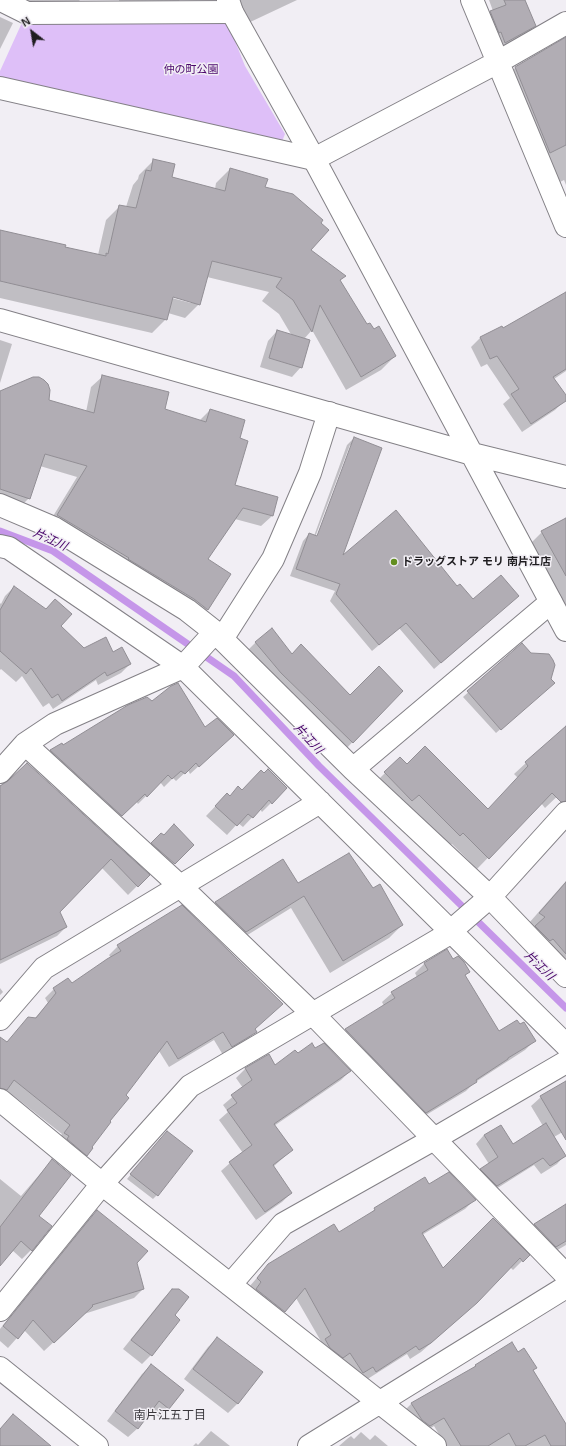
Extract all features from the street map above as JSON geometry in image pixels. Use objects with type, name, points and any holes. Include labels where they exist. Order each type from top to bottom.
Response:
[{"type":"street","points":[[1,0],[27,13],[230,6],[566,630]]},
{"type":"street","points":[[472,0],[566,226]]},
{"type":"street","points":[[0,88],[314,160],[498,62],[566,23]]},
{"type":"street","points":[[0,320],[472,454],[566,477]]},
{"type":"street","points":[[0,772],[25,744],[55,724],[184,667],[218,635],[273,558],[310,473],[329,413]]},
{"type":"street","points":[[0,505],[54,528],[187,610],[218,635],[353,769],[490,897],[566,976]]},
{"type":"street","points":[[0,546],[9,548],[184,667],[566,1045]]},
{"type":"street","points":[[353,769],[551,602]]},
{"type":"street","points":[[25,744],[180,886],[313,1014],[566,1275]]},
{"type":"street","points":[[0,1019],[44,968],[320,802]]},
{"type":"street","points":[[0,1310],[102,1184],[190,1086],[445,936],[490,897],[566,813]]},
{"type":"street","points":[[230,1285],[283,1224],[434,1139],[566,1062]]},
{"type":"street","points":[[0,1100],[102,1184],[436,1446]]},
{"type":"street","points":[[309,1446],[566,1287]]},
{"type":"street","points":[[0,1368],[97,1446]]},
{"type":"green space","name":"仲の町公園","points":[[25,16],[225,16],[245,66],[285,134],[281,144],[0,79],[0,71]]},
{"type":"building","points":[[504,0],[525,0],[536,26],[505,43],[490,11],[506,5]]},
{"type":"building","points":[[566,37],[566,145],[550,153],[515,67]]},
{"type":"building","points":[[153,159],[175,164],[172,177],[225,191],[230,168],[268,179],[265,187],[293,194],[323,220],[321,223],[329,230],[311,250],[346,276],[340,280],[367,324],[370,323],[374,329],[379,326],[396,356],[361,377],[320,305],[312,332],[293,300],[276,287],[282,278],[212,261],[200,305],[173,297],[167,320],[0,281],[0,230],[106,256],[106,253],[108,254],[119,205],[136,208],[146,170],[151,171]]},
{"type":"building","points":[[566,292],[566,369],[553,377],[566,395],[566,401],[531,424],[511,394],[519,389],[497,356],[490,359],[480,337],[502,326],[503,328]]},
{"type":"building","points":[[277,330],[310,340],[302,368],[269,358]]},
{"type":"building","points":[[102,375],[169,392],[165,409],[206,422],[210,409],[245,420],[240,438],[248,441],[235,485],[278,497],[273,516],[243,508],[208,559],[231,574],[208,610],[194,599],[128,559],[129,558],[57,515],[87,466],[45,454],[30,499],[0,489],[0,391],[33,377],[39,377],[48,384],[50,390],[49,400],[94,413]]},
{"type":"building","points":[[354,437],[382,448],[343,555],[396,510],[457,586],[460,584],[473,599],[501,575],[519,596],[441,663],[406,623],[379,645],[336,594],[340,584],[296,569],[309,533],[317,536]]},
{"type":"building","points":[[566,518],[566,576],[541,531]]},
{"type":"building","points":[[14,586],[46,609],[55,599],[72,614],[61,626],[84,648],[106,637],[113,652],[122,647],[131,664],[107,676],[105,672],[62,701],[58,694],[52,698],[31,668],[26,674],[0,651],[0,610]]},
{"type":"building","points":[[272,628],[292,654],[301,644],[350,695],[379,666],[403,691],[353,743],[281,673],[255,642]]},
{"type":"building","points":[[522,643],[531,653],[549,654],[555,665],[551,679],[555,683],[501,730],[467,691]]},
{"type":"building","points":[[178,683],[205,727],[217,718],[234,735],[199,767],[196,763],[185,774],[181,771],[172,779],[168,775],[147,797],[145,794],[122,816],[50,750],[62,743],[63,745],[128,705],[147,697],[152,701],[171,686]]},
{"type":"building","points":[[566,726],[566,801],[561,802],[552,793],[489,859],[463,833],[460,836],[419,795],[412,801],[384,772],[400,757],[407,764],[425,746],[488,809],[528,766],[525,762]]},
{"type":"building","points":[[27,763],[150,875],[138,887],[111,859],[60,912],[67,927],[0,960],[0,786],[9,780]]},
{"type":"building","points":[[268,769],[287,788],[272,804],[269,800],[253,818],[248,814],[237,826],[215,806],[227,793],[230,796],[238,786],[242,790],[261,770],[264,773]]},
{"type":"building","points":[[174,824],[194,845],[175,864],[151,843],[161,833],[164,835]]},
{"type":"building","points":[[349,853],[373,888],[380,884],[403,925],[343,961],[304,896],[246,932],[215,902],[283,859],[298,883]]},
{"type":"building","points":[[566,882],[566,954],[553,939],[550,941],[535,926],[545,917],[539,913]]},
{"type":"building","points":[[182,905],[283,1004],[255,1029],[257,1032],[232,1047],[223,1032],[178,1059],[167,1041],[126,1095],[129,1098],[110,1121],[111,1122],[87,1156],[67,1139],[69,1136],[64,1133],[70,1125],[14,1080],[7,1090],[0,1088],[0,1037],[7,1042],[28,1017],[36,1018],[56,993],[53,988],[68,978],[72,983],[121,951],[117,945]]},
{"type":"building","points":[[447,949],[453,959],[458,956],[464,962],[470,972],[465,975],[499,1031],[517,1020],[520,1024],[524,1022],[536,1041],[476,1080],[477,1082],[426,1113],[345,1029],[395,998],[391,992],[428,970],[424,963]]},
{"type":"building","points":[[312,1043],[315,1048],[324,1043],[351,1071],[274,1124],[293,1150],[273,1165],[292,1193],[265,1212],[229,1162],[252,1145],[227,1110],[237,1103],[231,1095],[252,1080],[245,1068],[269,1054],[275,1065],[295,1050],[298,1053]]},
{"type":"building","points":[[566,1081],[566,1140],[540,1096]]},
{"type":"building","points":[[546,1123],[566,1156],[550,1166],[543,1158],[497,1186],[480,1169],[498,1157],[484,1135],[501,1125],[513,1144]]},
{"type":"building","points":[[167,1131],[193,1151],[158,1196],[130,1174]]},
{"type":"building","points":[[52,1159],[71,1175],[39,1216],[52,1226],[32,1251],[21,1241],[0,1266],[0,1227]]},
{"type":"building","points":[[449,1172],[476,1200],[422,1233],[443,1268],[493,1218],[530,1255],[523,1262],[520,1258],[477,1303],[431,1343],[419,1350],[416,1346],[376,1372],[373,1367],[363,1373],[350,1353],[343,1358],[330,1348],[325,1339],[331,1335],[305,1288],[285,1312],[256,1289],[261,1282],[257,1278],[268,1264],[334,1224],[339,1232],[375,1210],[374,1208],[425,1177],[429,1184]]},
{"type":"building","points":[[566,1204],[566,1241],[556,1247],[534,1224]]},
{"type":"building","points":[[97,1210],[148,1251],[137,1263],[144,1289],[92,1305],[93,1306],[54,1343],[33,1320],[18,1339],[3,1326]]},
{"type":"building","points":[[172,1289],[179,1289],[189,1297],[175,1315],[180,1320],[152,1356],[131,1340]]},
{"type":"building","points":[[217,1337],[263,1372],[238,1404],[193,1369]]},
{"type":"building","points":[[512,1342],[518,1352],[524,1348],[537,1368],[533,1370],[566,1424],[566,1446],[551,1446],[545,1435],[525,1446],[516,1446],[509,1433],[488,1446],[461,1446],[444,1418],[430,1426],[422,1420],[411,1403],[476,1366],[475,1365]]},
{"type":"building","points":[[151,1364],[184,1390],[169,1409],[159,1401],[138,1429],[115,1411]]},
{"type":"building","points":[[13,1414],[51,1446],[0,1446],[0,1429]]},
{"type":"waterway","name":"片江川","points":[[0,531],[53,551],[234,676],[319,766],[566,1008]]},
{"type":"place","name":"ドラッグストア モリ 南片江店","points":[[394,562]]},
{"type":"district","name":"南片江五丁目","points":[[170,1416]]}]
